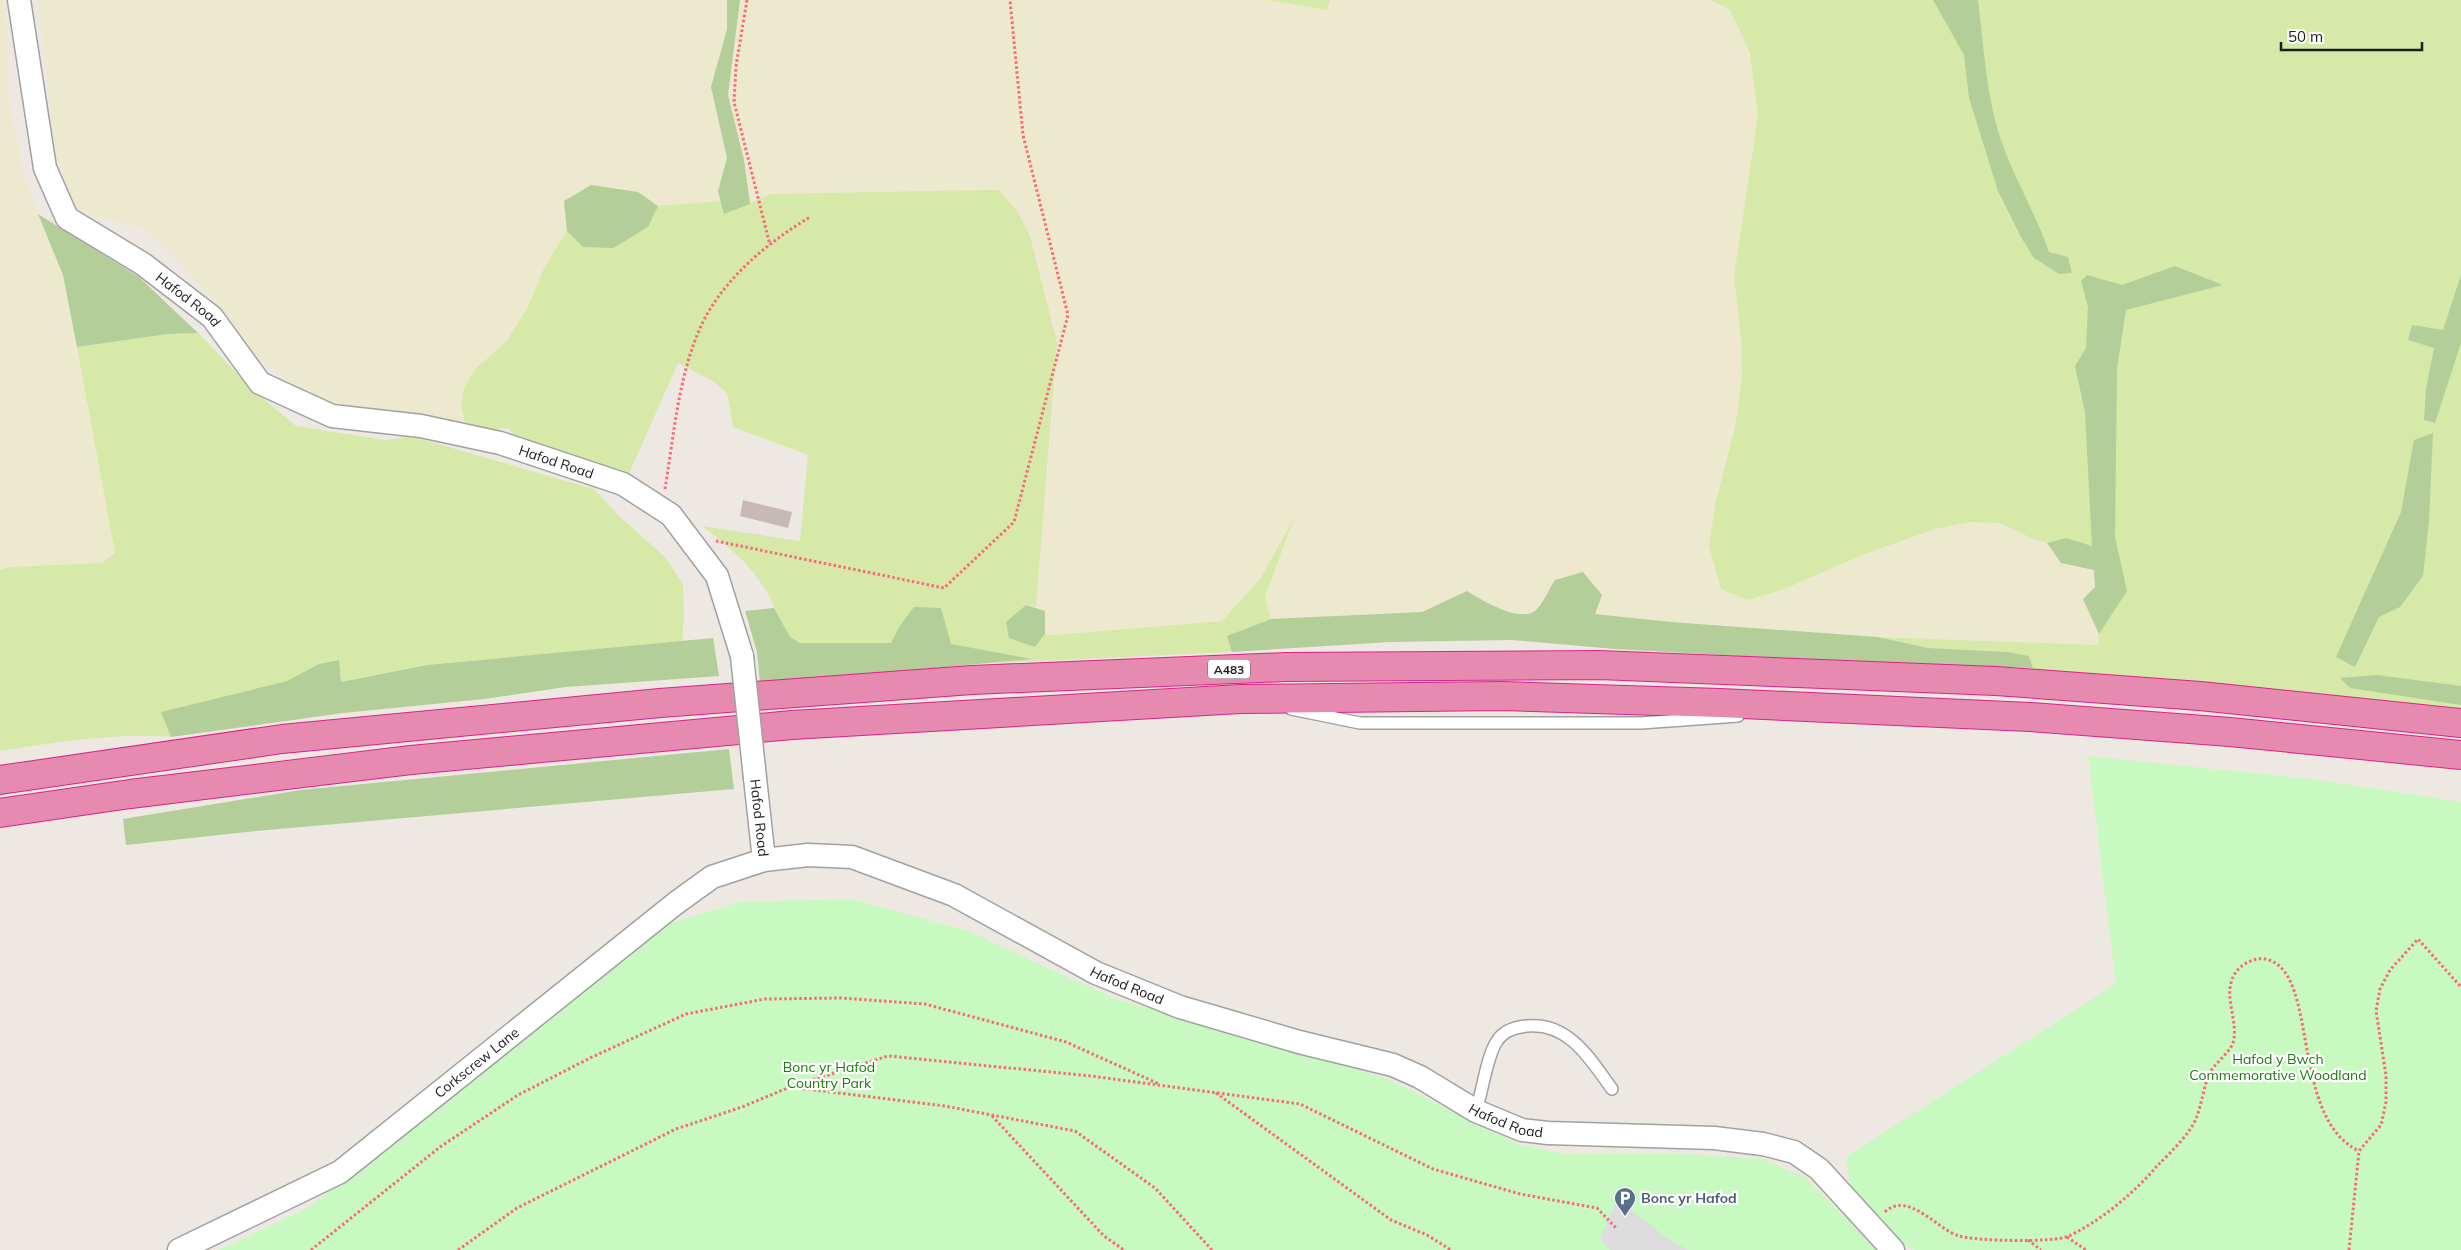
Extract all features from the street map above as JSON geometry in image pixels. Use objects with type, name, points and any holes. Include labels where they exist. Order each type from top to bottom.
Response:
[{"type":"highway","name":"A483","points":[[0,780],[282,739],[660,703],[972,680],[1286,667],[1600,665],[1996,681],[2200,696],[2461,723]]},
{"type":"highway","points":[[0,813],[140,792],[430,758],[792,725],[1240,699],[1502,696],[1720,703],[2030,717],[2202,730],[2461,755]]},
{"type":"street","name":"Hafod Road","points":[[19,0],[46,168],[67,218],[143,264],[212,317],[260,383],[332,416],[421,426],[500,443],[623,484],[671,515],[717,576],[742,656],[764,860],[808,855],[852,857],[902,874],[954,895],[1096,973],[1180,1007],[1299,1042],[1393,1065],[1420,1077],[1476,1111],[1522,1130],[1548,1133],[1714,1138],[1763,1144],[1794,1152],[1819,1169],[1893,1250]]},
{"type":"street","name":"Corkscrew Lane","points":[[178,1250],[340,1172],[676,903],[712,877],[764,860]]},
{"type":"lane","points":[[1476,1111],[1496,1041],[1516,1027],[1535,1025],[1562,1032],[1581,1047],[1612,1089]]},
{"type":"path","points":[[748,0],[736,66],[734,102],[770,246]]},
{"type":"path","points":[[686,535],[944,588],[1014,522],[1068,315],[1022,135],[1010,0]]},
{"type":"path","points":[[662,510],[682,385],[701,326],[728,283],[770,246],[810,217]]},
{"type":"path","points":[[2349,1250],[2359,1151],[2381,1125],[2386,1102],[2386,1075],[2376,1011],[2380,989],[2390,970],[2418,939],[2461,987]]},
{"type":"path","points":[[1870,1226],[1888,1209],[1901,1206],[1915,1209],[1958,1236],[2000,1240],[2028,1240],[2067,1237],[2111,1209],[2146,1179],[2175,1147],[2197,1118],[2210,1073],[2234,1041],[2234,1019],[2229,994],[2232,978],[2238,968],[2256,959],[2268,959],[2282,967],[2296,991],[2313,1082],[2326,1117],[2348,1146],[2359,1151]]},
{"type":"path","points":[[311,1250],[440,1147],[518,1095],[590,1058],[686,1014],[764,999],[841,998],[925,1004],[1066,1042],[1162,1086]]},
{"type":"path","points":[[458,1250],[517,1208],[676,1129],[742,1107],[790,1087],[888,1056],[1162,1086],[1300,1104],[1433,1169],[1520,1194],[1597,1208],[1618,1229]]},
{"type":"path","points":[[790,1087],[945,1106],[1074,1131],[1155,1188],[1212,1250]]},
{"type":"path","points":[[1215,1093],[1392,1220],[1428,1235],[1451,1250]]},
{"type":"path","points":[[992,1116],[1104,1236],[1124,1250]]},
{"type":"path","points":[[2067,1237],[2086,1250]]},
{"type":"path","points":[[2028,1240],[2041,1250]]},
{"type":"shaded area","points":[[0,0],[4,0],[8,40],[7,91],[24,178],[63,275],[115,553],[102,563],[10,567],[0,570]]},
{"type":"shaded area","points":[[38,0],[1711,0],[1730,10],[1750,53],[1758,115],[1734,277],[1741,339],[1742,378],[1735,428],[1716,501],[1748,600],[1782,590],[1865,554],[1935,529],[1970,522],[1999,523],[2036,540],[2103,559],[2098,645],[1878,637],[1671,622],[1594,614],[1602,595],[1555,580],[1535,610],[1525,615],[1491,606],[1467,591],[1422,612],[1271,619],[1265,597],[1293,521],[1260,579],[1222,621],[1054,635],[1045,634],[1045,611],[1036,607],[1054,400],[771,194],[724,214],[721,201],[658,206],[567,231],[544,268],[528,307],[506,342],[474,370],[461,407],[465,424],[372,412],[315,400],[286,380],[252,351],[222,310],[174,255],[145,229],[78,211],[56,165]]},
{"type":"shaded area","name":"Bonc yr Hafod","points":[[1618,1199],[1664,1236],[1688,1250],[1610,1250],[1600,1238]]},
{"type":"green space","points":[[727,0],[740,0],[728,95],[744,160],[750,204],[724,214],[718,191],[727,158],[711,87],[727,29]]},
{"type":"green space","points":[[1267,0],[1330,0],[1327,10]]},
{"type":"green space","points":[[1711,0],[2461,0],[2461,710],[1977,667],[2033,668],[2029,656],[2008,652],[1928,648],[1878,637],[2098,645],[2103,559],[2036,540],[1999,523],[1970,522],[1935,529],[1865,554],[1782,590],[1748,600],[1721,589],[1709,546],[1716,501],[1735,428],[1742,378],[1741,339],[1734,277],[1758,115],[1750,53],[1730,10]]},
{"type":"green space","points":[[1933,0],[1978,0],[1992,108],[2002,143],[2049,252],[2068,257],[2072,273],[2059,274],[2034,258],[2021,237],[1998,191],[1969,98],[1964,55]]},
{"type":"green space","points":[[591,185],[638,192],[658,206],[648,227],[613,248],[583,247],[567,231],[564,201]]},
{"type":"green space","points":[[999,190],[1017,211],[1030,236],[1057,343],[1036,607],[1026,605],[1035,647],[1045,634],[1054,635],[1222,621],[1260,579],[1294,518],[1265,597],[1271,619],[1227,636],[1232,652],[981,664],[1030,659],[777,663],[776,617],[767,593],[760,581],[743,561],[702,526],[800,541],[808,455],[733,427],[727,393],[713,381],[678,363],[628,476],[581,458],[523,445],[509,429],[501,428],[493,432],[465,424],[461,407],[463,391],[474,370],[506,342],[528,307],[544,268],[567,231],[658,206],[721,201],[725,214],[771,194]]},
{"type":"green space","points":[[38,214],[139,277],[198,333],[168,334],[77,347],[63,275]]},
{"type":"green space","points":[[2175,266],[2223,285],[2126,310],[2117,369],[2115,537],[2127,591],[2099,634],[2083,599],[2095,587],[2094,570],[2061,563],[2047,543],[2066,538],[2092,546],[2085,412],[2075,366],[2086,348],[2088,307],[2081,281],[2087,275],[2122,285]]},
{"type":"green space","points":[[2461,275],[2461,343],[2435,423],[2424,420],[2426,389],[2434,348],[2408,340],[2412,325],[2443,330]]},
{"type":"green space","points":[[198,333],[254,391],[296,426],[384,440],[414,437],[594,489],[619,516],[665,557],[683,584],[684,617],[682,641],[427,665],[341,682],[339,660],[319,664],[287,681],[161,712],[171,737],[106,737],[0,751],[0,570],[10,567],[102,563],[115,553],[77,347],[168,334]]},
{"type":"green space","points":[[2433,433],[2429,521],[2423,576],[2400,607],[2379,617],[2355,667],[2336,657],[2401,512],[2414,440]]},
{"type":"green space","points":[[1583,572],[1602,595],[1595,614],[1671,622],[1878,637],[1928,648],[2008,652],[2029,656],[2033,668],[1830,661],[1615,649],[1512,640],[1390,642],[1232,652],[1227,636],[1271,619],[1422,612],[1467,591],[1511,613],[1529,614],[1539,607],[1555,580]]},
{"type":"green space","points":[[1026,605],[1045,611],[1045,634],[1035,647],[1009,638],[1006,622]]},
{"type":"green space","points":[[914,607],[941,608],[951,644],[1032,659],[760,684],[757,652],[745,611],[774,608],[790,637],[800,643],[891,643],[899,627]]},
{"type":"green space","points":[[713,638],[719,676],[566,687],[484,699],[343,713],[171,737],[161,712],[287,681],[319,664],[339,660],[341,682],[427,665]]},
{"type":"green space","points":[[2377,675],[2461,686],[2461,705],[2350,688],[2340,678]]},
{"type":"green space","points":[[729,749],[734,789],[256,831],[126,845],[123,819],[301,790]]},
{"type":"green space","name":"Hafod y Bwch Commemorative Woodland","points":[[2088,756],[2318,780],[2461,802],[2461,1250],[1914,1250],[1889,1233],[1863,1206],[1850,1183],[1847,1156],[2116,984]]},
{"type":"green space","name":"Bonc yr Hafod Country Park","points":[[852,899],[968,931],[1113,998],[1388,1079],[1517,1144],[1559,1153],[1688,1154],[1763,1159],[1805,1177],[1878,1250],[219,1250],[308,1208],[671,923],[741,902]]},
{"type":"building","points":[[743,500],[792,512],[788,528],[740,516]]},
{"type":"place","name":"Bonc yr Hafod","points":[[1625,1217]]}]
